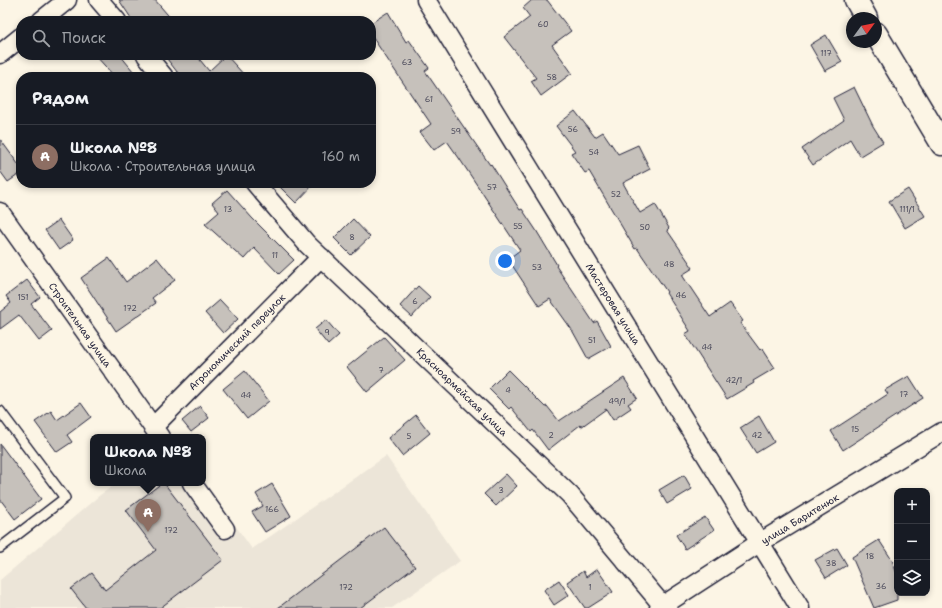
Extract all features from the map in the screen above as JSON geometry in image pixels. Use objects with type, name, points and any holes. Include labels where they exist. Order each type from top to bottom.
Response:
[{"type":"street","points":[[47,16],[67,0]]},
{"type":"street","points":[[99,0],[113,16]]},
{"type":"street","name":"Мастеровая улица","points":[[426,0],[800,608]]},
{"type":"street","points":[[856,0],[863,12]]},
{"type":"street","points":[[0,54],[16,41]]},
{"type":"street","points":[[882,44],[942,144]]},
{"type":"street","points":[[150,60],[160,72]]},
{"type":"street","name":"Красноармейская улица","points":[[259,188],[307,244],[570,495],[661,607]]},
{"type":"street","name":"Строительная улица","points":[[0,212],[156,432]]},
{"type":"street","name":"Агрономический переулок","points":[[156,432],[321,257]]},
{"type":"street","name":"улица Баритенюк","points":[[661,607],[759,543],[942,432]]},
{"type":"street","points":[[194,486],[225,529]]},
{"type":"lane","points":[[0,411],[65,498],[0,548]]},
{"type":"shaded area","points":[[386,456],[460,561],[392,608],[0,608],[0,580],[100,495],[113,486],[206,486],[206,484],[252,549]]},
{"type":"building","points":[[119,0],[155,0],[169,16],[130,16]]},
{"type":"building","points":[[532,0],[547,0],[571,31],[552,45],[572,73],[541,96],[531,81],[536,78],[504,37],[530,17],[523,8]]},
{"type":"building","points":[[388,12],[406,42],[409,40],[429,68],[425,71],[490,165],[491,164],[520,210],[522,209],[557,265],[556,266],[594,323],[597,321],[611,346],[588,359],[572,330],[550,299],[539,306],[508,259],[520,250],[459,158],[447,141],[434,150],[420,132],[431,124],[376,42],[376,20]]},
{"type":"building","points":[[826,35],[842,62],[825,71],[810,45]]},
{"type":"building","points":[[100,60],[124,60],[134,72],[110,72]]},
{"type":"building","points":[[168,60],[200,60],[209,71],[221,60],[231,60],[241,72],[177,72]]},
{"type":"building","points":[[854,87],[873,126],[883,142],[860,156],[850,139],[813,165],[802,149],[844,120],[833,98]]},
{"type":"building","points":[[575,111],[595,137],[603,132],[618,154],[638,145],[650,169],[623,183],[640,213],[655,204],[669,228],[667,230],[693,268],[682,275],[710,317],[730,303],[743,321],[740,323],[760,350],[762,348],[775,368],[753,381],[754,383],[727,399],[685,334],[690,331],[666,293],[667,292],[637,248],[635,249],[589,171],[585,173],[571,153],[575,151],[556,126]]},
{"type":"building","points":[[0,139],[16,161],[16,176],[8,182],[0,171]]},
{"type":"building","points":[[281,188],[310,188],[296,203]]},
{"type":"building","points":[[908,189],[925,216],[905,228],[889,201]]},
{"type":"building","points":[[227,190],[252,218],[294,260],[279,274],[254,248],[244,259],[205,224],[219,212],[212,203]]},
{"type":"building","points":[[353,219],[370,237],[351,255],[334,238]]},
{"type":"building","points":[[59,220],[73,240],[59,250],[45,230]]},
{"type":"building","points":[[109,258],[126,282],[157,258],[175,280],[152,298],[156,303],[116,331],[81,278]]},
{"type":"building","points":[[27,280],[40,297],[31,304],[52,331],[39,341],[19,315],[0,329],[0,312],[11,303],[6,296]]},
{"type":"building","points":[[418,286],[430,297],[412,317],[400,306]]},
{"type":"building","points":[[220,300],[238,319],[223,333],[205,313]]},
{"type":"building","points":[[326,320],[339,335],[328,345],[315,329]]},
{"type":"building","points":[[384,337],[405,360],[367,392],[347,367]]},
{"type":"building","points":[[508,370],[545,407],[547,406],[559,421],[624,378],[637,398],[628,404],[631,408],[613,420],[606,409],[581,427],[580,425],[548,450],[533,430],[531,432],[511,407],[509,409],[489,389]]},
{"type":"building","points":[[245,371],[269,401],[247,419],[223,389]]},
{"type":"building","points":[[909,376],[923,398],[843,450],[831,431],[888,394],[885,390]]},
{"type":"building","points":[[81,403],[91,417],[67,435],[72,442],[57,452],[35,422],[51,411],[57,420]]},
{"type":"building","points":[[200,406],[209,418],[191,432],[182,421]]},
{"type":"building","points":[[416,415],[430,433],[402,456],[388,438]]},
{"type":"building","points":[[759,416],[774,442],[756,453],[740,428]]},
{"type":"building","points":[[0,444],[41,499],[15,519],[0,499]]},
{"type":"building","points":[[506,474],[517,486],[496,506],[484,494]]},
{"type":"building","points":[[684,475],[692,489],[667,504],[659,490]]},
{"type":"building","points":[[272,484],[291,516],[265,532],[252,512],[263,506],[256,494]]},
{"type":"building","points":[[158,486],[166,486],[223,560],[160,608],[86,608],[71,589],[92,573],[105,590],[156,550],[126,510]]},
{"type":"building","points":[[705,517],[714,530],[685,549],[676,535]]},
{"type":"building","points":[[384,527],[415,567],[360,608],[278,608]]},
{"type":"building","points":[[879,540],[894,566],[894,596],[897,596],[897,600],[874,608],[852,557]]},
{"type":"building","points":[[837,548],[847,565],[826,578],[815,560]]},
{"type":"building","points":[[597,569],[613,592],[588,608],[585,608],[567,582],[583,571],[586,577]]},
{"type":"building","points":[[559,580],[569,595],[554,605],[544,590]]},
{"type":"place","name":"Школа №8","points":[[148,532]]}]
